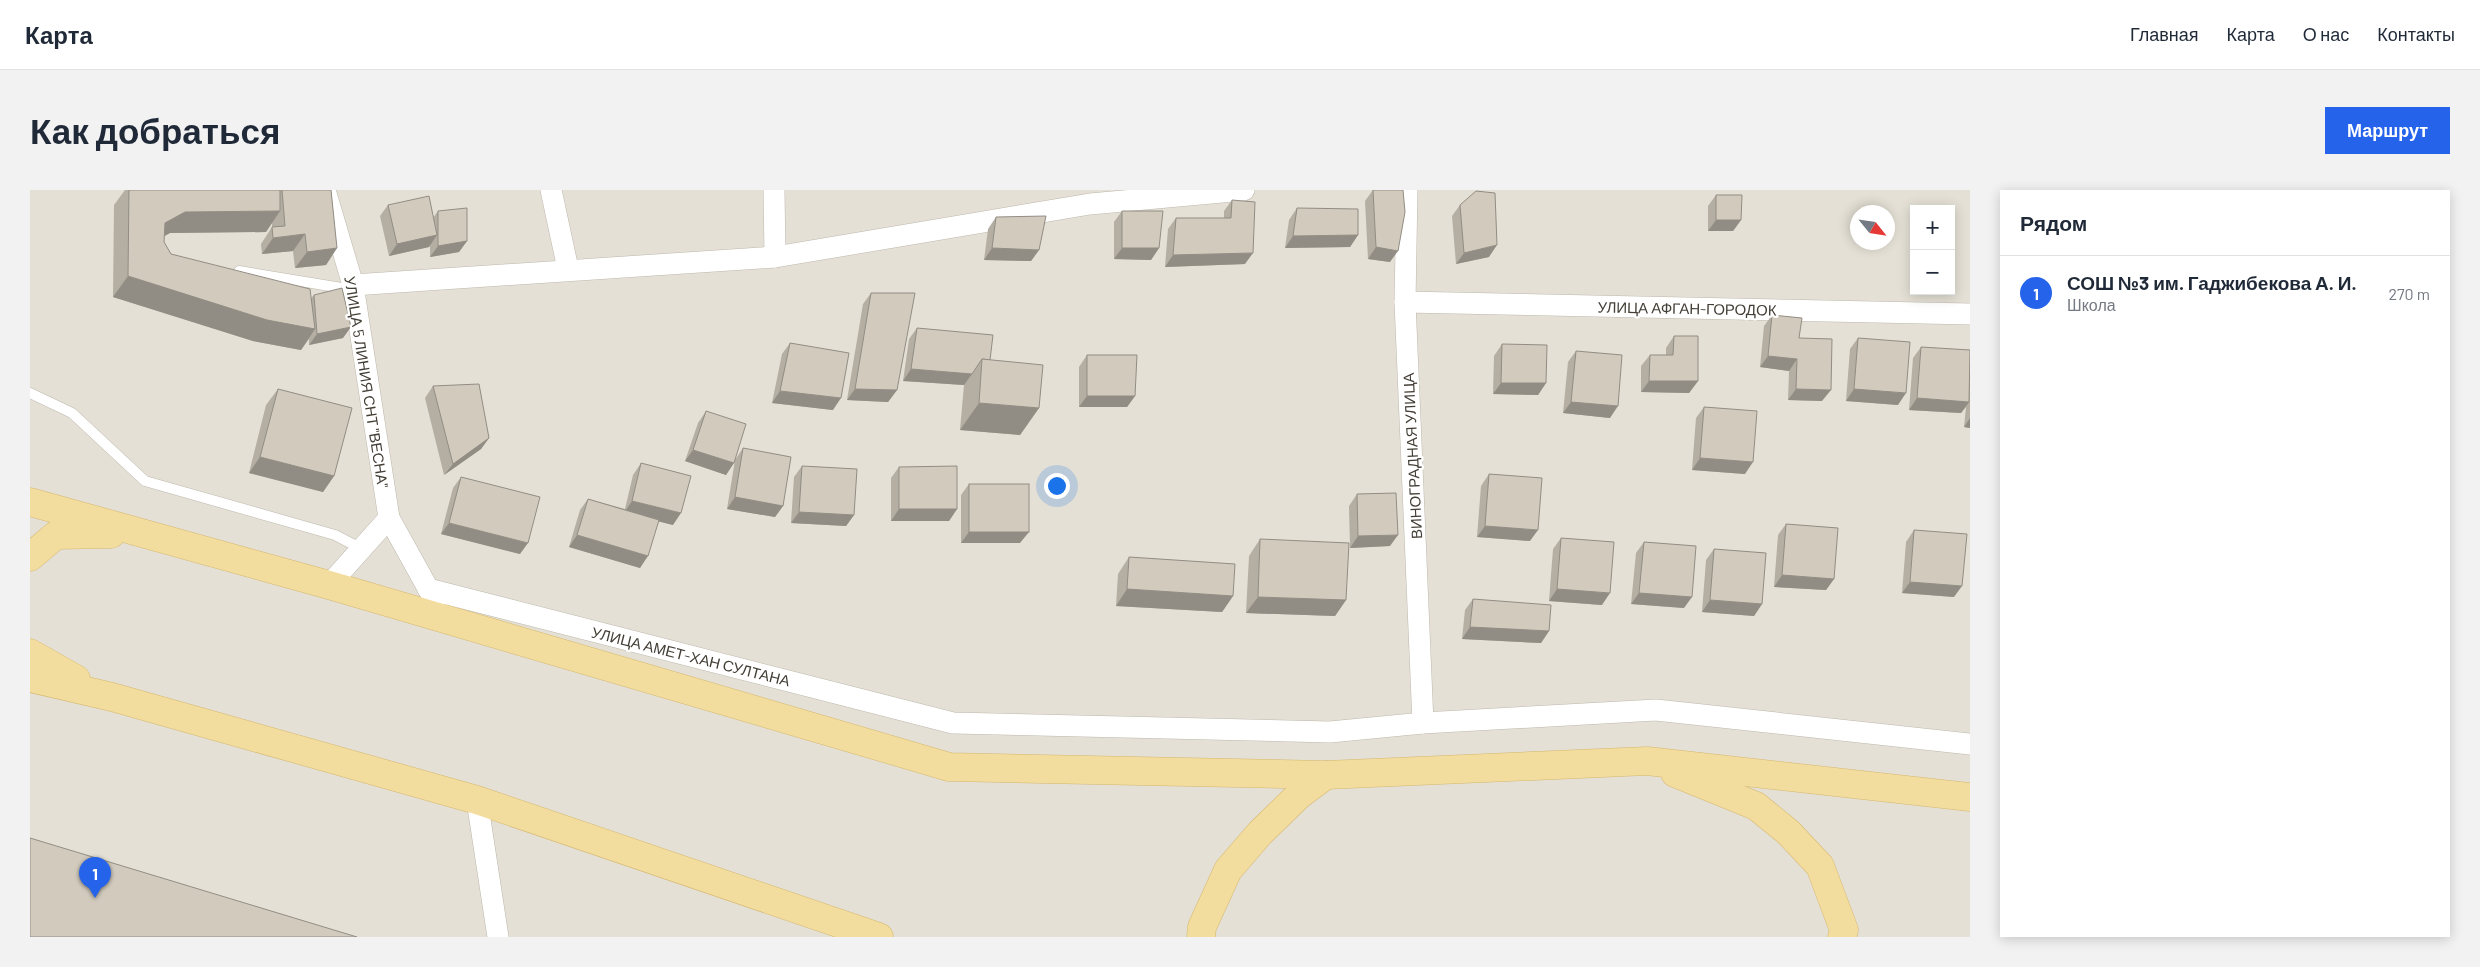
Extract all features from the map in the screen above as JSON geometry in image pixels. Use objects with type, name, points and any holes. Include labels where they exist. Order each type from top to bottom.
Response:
[{"type":"main road","points":[[30,502],[329,585],[949,767],[1326,774],[1647,761],[1970,796]]},
{"type":"main road","points":[[30,557],[56,535],[143,533]]},
{"type":"main road","points":[[30,652],[32,656],[112,697]]},
{"type":"main road","points":[[30,678],[112,697],[477,800],[880,937]]},
{"type":"main road","points":[[1647,761],[1756,806],[1788,832],[1820,866],[1844,930],[1842,937]]},
{"type":"main road","points":[[1201,937],[1202,926],[1228,870],[1260,832],[1299,795],[1326,774]]},
{"type":"street","name":"УЛИЦА 5 ЛИНИЯ СНТ \"ВЕСНА\"","points":[[325,190],[353,287],[390,518],[443,618]]},
{"type":"street","points":[[551,190],[568,270]]},
{"type":"street","points":[[774,190],[775,257]]},
{"type":"street","points":[[353,287],[568,270],[775,257],[1090,197],[1244,190]]},
{"type":"street","name":"ВИНОГРАДНАЯ УЛИЦА","points":[[1407,190],[1405,302],[1424,723]]},
{"type":"street","name":"УЛИЦА АФГАН-ГОРОДОК","points":[[1405,302],[1970,314]]},
{"type":"street","points":[[329,585],[390,518]]},
{"type":"street","name":"УЛИЦА АМЕТ-ХАН СУЛТАНА","points":[[428,589],[953,723],[1330,732],[1424,723],[1656,710],[1970,744]]},
{"type":"street","points":[[477,800],[498,937]]},
{"type":"lane","points":[[239,271],[353,287]]},
{"type":"lane","points":[[30,393],[72,413],[145,481],[336,535],[362,549]]},
{"type":"shaded area","points":[[30,190],[1970,190],[1970,937],[30,937]]},
{"type":"building","points":[[129,190],[280,190],[280,211],[185,212],[165,223],[164,242],[171,254],[310,289],[315,329],[267,320],[128,276]]},
{"type":"building","points":[[282,190],[331,190],[337,248],[307,252],[305,234],[273,238],[272,227],[285,226]]},
{"type":"building","points":[[1373,190],[1403,190],[1405,212],[1398,251],[1376,247]]},
{"type":"building","points":[[1476,191],[1495,193],[1497,245],[1464,253],[1460,205]]},
{"type":"building","points":[[1716,195],[1742,195],[1741,220],[1716,220]]},
{"type":"building","points":[[429,196],[437,235],[397,244],[388,205]]},
{"type":"building","points":[[1232,200],[1255,202],[1253,253],[1173,255],[1176,218],[1231,218]]},
{"type":"building","points":[[467,208],[467,241],[438,246],[438,211]]},
{"type":"building","points":[[1297,208],[1358,209],[1358,235],[1293,236]]},
{"type":"building","points":[[1122,211],[1163,211],[1159,248],[1122,248]]},
{"type":"building","points":[[1046,216],[1039,250],[992,248],[996,217]]},
{"type":"building","points":[[342,288],[351,327],[317,334],[314,295]]},
{"type":"building","points":[[871,293],[915,293],[897,390],[855,389]]},
{"type":"building","points":[[1772,315],[1802,318],[1799,338],[1832,339],[1831,390],[1796,389],[1797,359],[1768,356]]},
{"type":"building","points":[[917,328],[993,335],[990,360],[982,359],[972,374],[911,369]]},
{"type":"building","points":[[1674,336],[1698,336],[1698,381],[1649,381],[1650,355],[1673,355]]},
{"type":"building","points":[[1858,338],[1910,342],[1906,393],[1854,389]]},
{"type":"building","points":[[790,343],[849,353],[841,398],[780,391]]},
{"type":"building","points":[[1502,344],[1547,345],[1546,383],[1501,383]]},
{"type":"building","points":[[1921,347],[1970,350],[1969,402],[1917,398]]},
{"type":"building","points":[[1576,351],[1622,355],[1618,406],[1571,402]]},
{"type":"building","points":[[1087,355],[1137,355],[1135,396],[1087,396]]},
{"type":"building","points":[[982,359],[1043,365],[1039,408],[979,403]]},
{"type":"building","points":[[479,384],[489,438],[453,464],[433,386]]},
{"type":"building","points":[[278,389],[352,408],[334,476],[260,457]]},
{"type":"building","points":[[1704,407],[1757,411],[1753,462],[1700,458]]},
{"type":"building","points":[[706,411],[746,424],[734,463],[693,450]]},
{"type":"building","points":[[743,448],[791,457],[783,506],[735,497]]},
{"type":"building","points":[[641,463],[691,476],[681,513],[632,501]]},
{"type":"building","points":[[802,466],[857,469],[854,515],[799,512]]},
{"type":"building","points":[[957,466],[957,509],[899,509],[899,467]]},
{"type":"building","points":[[1489,474],[1542,478],[1538,530],[1485,526]]},
{"type":"building","points":[[461,477],[540,497],[528,543],[449,523]]},
{"type":"building","points":[[969,484],[1029,484],[1029,532],[969,532]]},
{"type":"building","points":[[1396,493],[1398,535],[1358,536],[1357,494]]},
{"type":"building","points":[[588,499],[659,520],[648,556],[577,535]]},
{"type":"building","points":[[1786,524],[1838,528],[1834,579],[1782,575]]},
{"type":"building","points":[[1914,530],[1967,534],[1962,586],[1910,582]]},
{"type":"building","points":[[1561,538],[1614,542],[1610,593],[1557,589]]},
{"type":"building","points":[[1260,539],[1349,543],[1346,600],[1258,597]]},
{"type":"building","points":[[1644,542],[1696,546],[1692,597],[1639,593]]},
{"type":"building","points":[[1714,549],[1766,553],[1762,604],[1710,600]]},
{"type":"building","points":[[1129,557],[1235,564],[1233,596],[1127,589]]},
{"type":"building","points":[[1473,599],[1551,605],[1549,631],[1470,627]]},
{"type":"building","points":[[30,838],[357,937],[30,937]]},
{"type":"place","name":"СОШ №3 им. Гаджибекова А. И.","points":[[95,898]]}]
